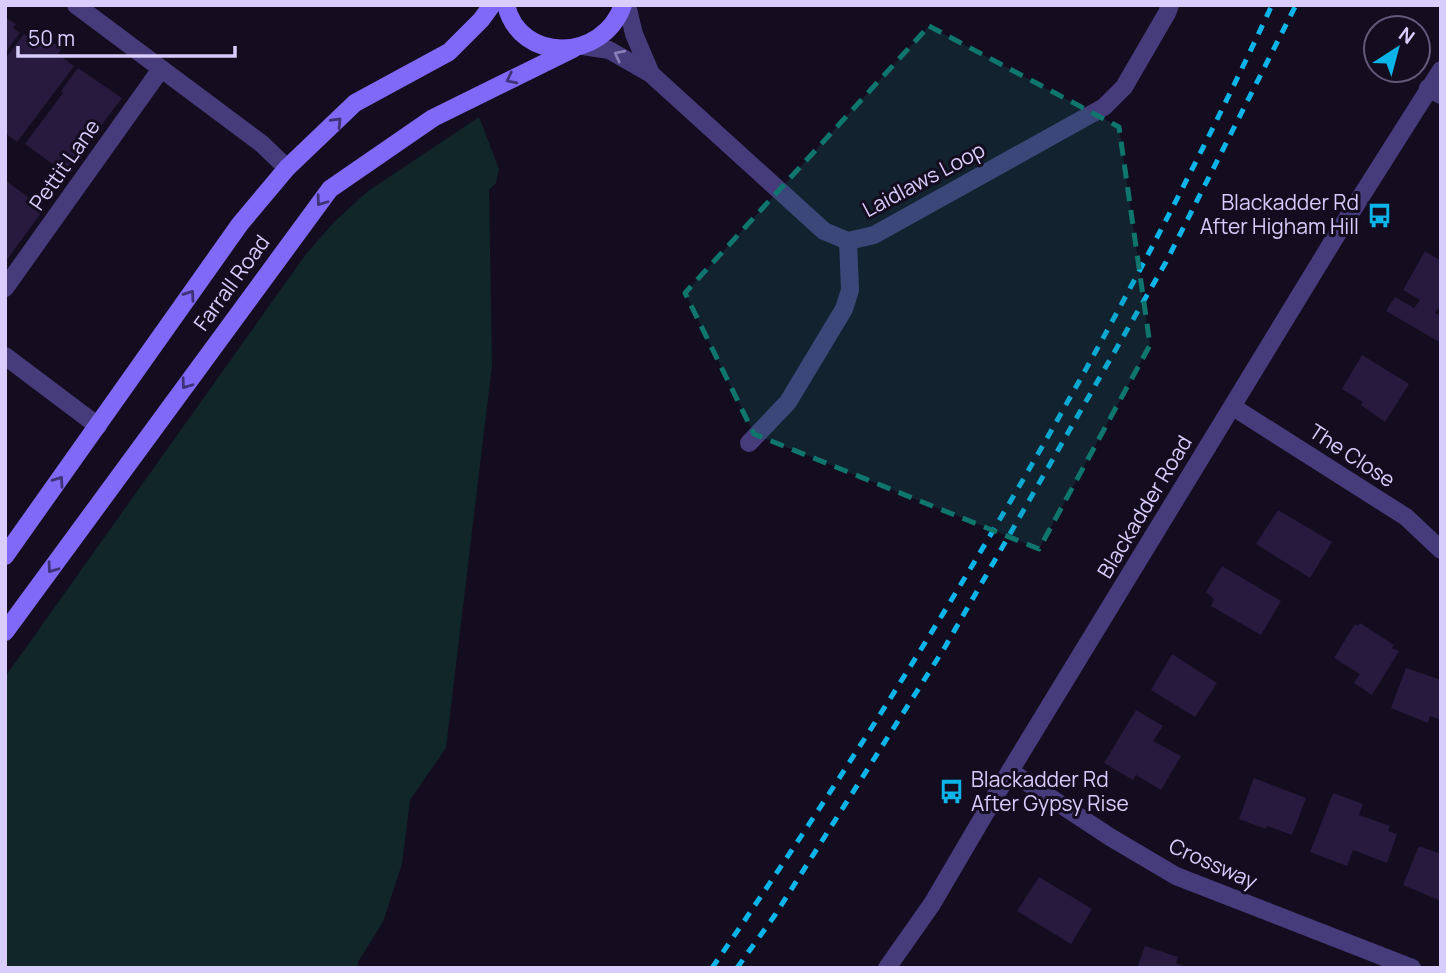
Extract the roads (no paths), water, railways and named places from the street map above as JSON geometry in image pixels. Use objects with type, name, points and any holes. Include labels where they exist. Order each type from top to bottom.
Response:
[{"type":"main road","name":"Farrall Road","points":[[5,556],[240,225],[287,168],[355,103],[449,52],[492,5]]},
{"type":"main road","points":[[506,5],[519,29],[534,41],[553,48],[578,47]]},
{"type":"main road","name":"Farrall Road","points":[[5,632],[330,189],[433,118],[591,43],[607,32],[625,5]]},
{"type":"street","points":[[76,5],[262,144],[287,168]]},
{"type":"street","name":"Laidlaws Loop","points":[[625,5],[651,74]]},
{"type":"street","name":"Laidlaws Loop","points":[[578,47],[609,50],[651,74],[824,231],[848,241],[874,235],[1104,107],[1124,87],[1170,5]]},
{"type":"street","name":"Pettit Lane","points":[[5,288],[161,69]]},
{"type":"street","name":"Blackadder Road","points":[[887,968],[932,904],[1010,771],[1233,407],[1435,91],[1441,70]]},
{"type":"street","points":[[749,443],[788,402],[844,309],[850,290],[848,241]]},
{"type":"street","points":[[5,356],[99,426]]},
{"type":"street","name":"The Close","points":[[1233,407],[1406,517],[1441,550]]},
{"type":"street","name":"Crossway","points":[[1010,771],[1110,837],[1176,876],[1412,968]]},
{"type":"railway","points":[[712,968],[866,736],[941,618],[1012,498],[1148,255],[1212,131],[1272,5]]},
{"type":"railway","points":[[737,968],[775,915],[945,647],[1166,262],[1296,5]]},
{"type":"place","name":"Blackadder Rd After Higham Hill","points":[[1379,215]]},
{"type":"place","name":"Blackadder Rd After Gypsy Rise","points":[[951,792]]}]
